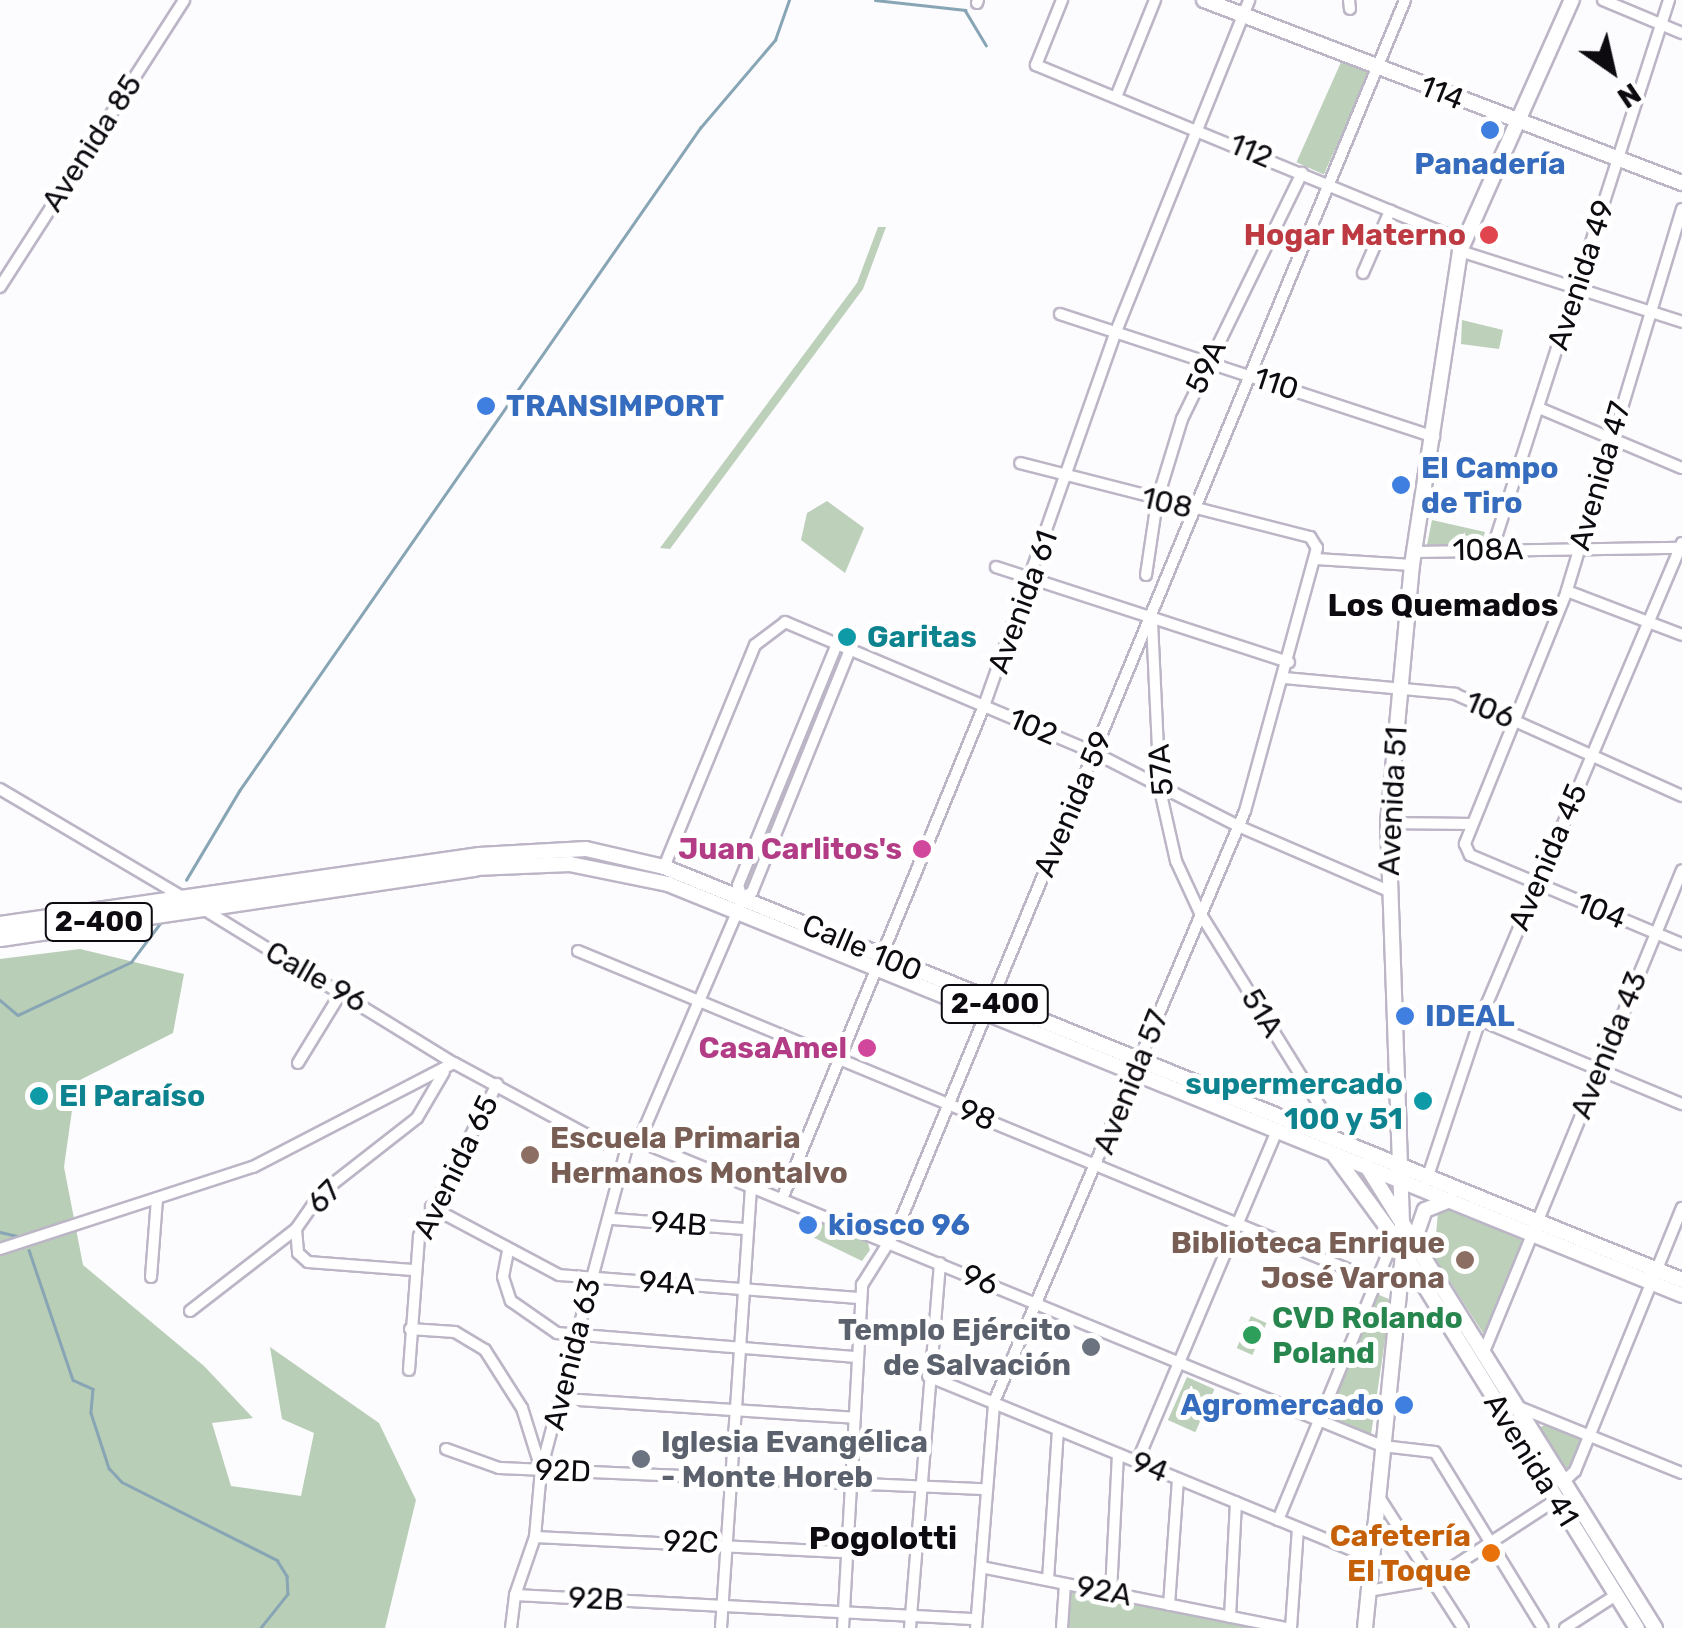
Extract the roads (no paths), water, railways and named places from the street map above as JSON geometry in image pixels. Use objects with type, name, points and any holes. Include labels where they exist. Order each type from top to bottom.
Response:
[{"type":"highway","name":"Calle 100","points":[[0,924],[179,895],[477,861]]},
{"type":"highway","name":"Calle 100","points":[[0,938],[477,861]]},
{"type":"main road","name":"114","points":[[1204,0],[1246,7],[1378,68],[1682,184]]},
{"type":"main road","name":"Avenida 51","points":[[1365,1628],[1376,1493],[1405,1247],[1400,1221],[1388,824],[1413,558],[1462,246],[1514,122],[1572,0]]},
{"type":"main road","name":"Calle 100","points":[[477,861],[586,849],[664,867],[739,906],[989,1008],[1353,1148],[1400,1172],[1654,1276],[1682,1295]]},
{"type":"main road","name":"Calle 100","points":[[477,861],[609,868],[739,906]]},
{"type":"main road","name":"Calle 100","points":[[1138,1067],[1278,1130],[1365,1164],[1400,1172]]},
{"type":"main road","points":[[1353,1148],[1383,1153],[1398,1134]]},
{"type":"main road","name":"Avenida 41","points":[[1322,1147],[1350,1169],[1405,1247],[1431,1299],[1655,1628]]},
{"type":"main road","points":[[1353,1148],[1400,1221]]},
{"type":"main road","name":"Calle 100","points":[[1426,1182],[1454,1200],[1535,1226]]},
{"type":"main road","points":[[1405,1247],[1424,1213],[1454,1200]]},
{"type":"main road","points":[[1424,1213],[1432,1269]]},
{"type":"main road","name":"Avenida 41","points":[[1405,1247],[1432,1269],[1637,1628]]},
{"type":"main road","name":"Calle 100","points":[[1654,1276],[1682,1280]]},
{"type":"main road","points":[[1400,1296],[1416,1289],[1431,1299]]},
{"type":"street","name":"Avenida 85","points":[[0,287],[4,272],[184,0]]},
{"type":"street","name":"112","points":[[1062,0],[1036,65],[1302,172],[1462,246],[1682,322]]},
{"type":"street","points":[[1116,96],[1155,0]]},
{"type":"street","name":"Avenida 59","points":[[842,1628],[860,1298],[867,1271],[888,1242],[949,1104],[1405,0]]},
{"type":"street","points":[[1603,0],[1682,33]]},
{"type":"street","name":"Avenida 49","points":[[1492,550],[1669,0]]},
{"type":"street","name":"Avenida 61","points":[[782,1199],[984,706],[1032,579],[1115,334],[1246,7]]},
{"type":"street","name":"59A","points":[[1146,575],[1158,501],[1207,363],[1302,172]]},
{"type":"street","name":"Avenida 47","points":[[1466,850],[1470,824],[1566,590],[1682,209]]},
{"type":"street","points":[[1363,273],[1390,211]]},
{"type":"street","name":"110","points":[[1060,314],[1434,437]]},
{"type":"street","points":[[1539,408],[1682,468]]},
{"type":"street","name":"108","points":[[1020,463],[1316,540]]},
{"type":"street","name":"Avenida 57","points":[[976,1624],[994,1402],[1040,1305],[1238,826],[1289,662],[1316,559],[1316,540]]},
{"type":"street","name":"108A","points":[[1316,559],[1681,546]]},
{"type":"street","name":"Avenida 45","points":[[1424,1213],[1426,1182],[1480,1020],[1681,546]]},
{"type":"street","points":[[996,567],[1289,662]]},
{"type":"street","points":[[1566,590],[1682,635]]},
{"type":"street","name":"57A","points":[[1152,620],[1160,790],[1176,861],[1200,912]]},
{"type":"street","name":"102","points":[[664,867],[755,645],[781,622],[1094,752],[1160,790],[1389,891]]},
{"type":"street","name":"Avenida 63","points":[[739,906],[738,884],[837,644]]},
{"type":"street","name":"Avenida 63","points":[[511,1628],[514,1595],[535,1537],[541,1470],[579,1339],[603,1224],[613,1219],[634,1142],[739,906],[752,892],[850,650]]},
{"type":"street","name":"106","points":[[1284,678],[1455,694],[1682,796]]},
{"type":"street","name":"Calle 96","points":[[0,788],[342,991],[454,1063],[604,1144],[634,1142]]},
{"type":"street","points":[[1388,824],[1470,824]]},
{"type":"street","name":"104","points":[[1466,850],[1536,885],[1682,944]]},
{"type":"street","name":"Avenida 43","points":[[1483,1355],[1682,870]]},
{"type":"street","name":"51A","points":[[1200,912],[1324,1113]]},
{"type":"street","name":"98","points":[[578,951],[1376,1281]]},
{"type":"street","points":[[298,1063],[342,991]]},
{"type":"street","points":[[1480,1020],[1682,1104]]},
{"type":"street","points":[[0,1249],[253,1167],[421,1078],[444,1072],[454,1063]]},
{"type":"street","name":"67","points":[[190,1312],[296,1229],[321,1192],[417,1118],[444,1072]]},
{"type":"street","name":"Avenida 65","points":[[410,1370],[413,1270],[431,1207],[497,1084]]},
{"type":"street","points":[[1137,1462],[1278,1130]]},
{"type":"street","name":"96","points":[[634,1142],[940,1263],[1382,1446],[1436,1452],[1490,1544]]},
{"type":"street","points":[[722,1628],[744,1228],[751,1188]]},
{"type":"street","points":[[151,1277],[157,1199]]},
{"type":"street","name":"94A","points":[[431,1207],[546,1272],[592,1279],[860,1298]]},
{"type":"street","name":"Avenida 41","points":[[1562,1492],[1575,1471],[1682,1208]]},
{"type":"street","name":"94B","points":[[613,1219],[744,1228]]},
{"type":"street","points":[[296,1229],[298,1253],[308,1262],[413,1270]]},
{"type":"street","points":[[1278,1520],[1376,1281],[1405,1247]]},
{"type":"street","points":[[508,1250],[503,1277],[511,1301],[543,1327],[579,1339],[857,1357]]},
{"type":"street","points":[[910,1622],[918,1486],[940,1263]]},
{"type":"street","points":[[410,1329],[455,1332],[485,1350],[522,1408],[541,1470]]},
{"type":"street","name":"94","points":[[928,1376],[1372,1558]]},
{"type":"street","points":[[563,1399],[854,1418]]},
{"type":"street","points":[[1512,1404],[1682,1473]]},
{"type":"street","points":[[1048,1580],[1058,1430]]},
{"type":"street","name":"92D","points":[[446,1449],[499,1468],[984,1489]]},
{"type":"street","points":[[1111,1592],[1118,1454]]},
{"type":"street","points":[[1169,1604],[1178,1478]]},
{"type":"street","points":[[1368,1591],[1433,1580],[1562,1492]]},
{"type":"street","points":[[1376,1493],[1462,1628]]},
{"type":"street","points":[[1230,1617],[1236,1502]]},
{"type":"street","points":[[1374,1521],[1390,1514]]},
{"type":"street","points":[[1289,1628],[1298,1528]]},
{"type":"street","name":"92C","points":[[535,1537],[726,1543],[847,1552]]},
{"type":"street","points":[[1490,1544],[1544,1628]]},
{"type":"street","name":"92A","points":[[980,1567],[1289,1628]]},
{"type":"street","points":[[1062,1628],[1065,1584]]},
{"type":"street","name":"92B","points":[[514,1595],[844,1612],[910,1622],[976,1624]]},
{"type":"street","points":[[1565,1628],[1616,1595]]},
{"type":"waterway","points":[[186,880],[239,791],[700,128],[775,40],[789,0]]},
{"type":"waterway","points":[[875,0],[965,10],[986,45]]},
{"type":"waterway","points":[[0,1000],[18,1015],[131,962],[161,922]]},
{"type":"waterway","points":[[0,1232],[22,1237]]},
{"type":"waterway","points":[[29,1250],[73,1380],[93,1389],[91,1413],[109,1468],[122,1482],[277,1560],[287,1576],[288,1594],[261,1628]]},
{"type":"place","name":"Panadería","points":[[1490,130]]},
{"type":"place","name":"Hogar Materno","points":[[1489,235]]},
{"type":"place","name":"TRANSIMPORT","points":[[486,406]]},
{"type":"place","name":"El Campo de Tiro","points":[[1401,485]]},
{"type":"place","name":"Garitas","points":[[847,637]]},
{"type":"place","name":"Juan Carlitos's","points":[[922,849]]},
{"type":"place","name":"IDEAL","points":[[1405,1016]]},
{"type":"place","name":"CasaAmel","points":[[867,1048]]},
{"type":"place","name":"El Paraíso","points":[[39,1096]]},
{"type":"place","name":"supermercado 100 y 51","points":[[1423,1101]]},
{"type":"place","name":"Escuela Primaria Hermanos Montalvo","points":[[530,1155]]},
{"type":"place","name":"kiosco 96","points":[[808,1225]]},
{"type":"place","name":"Biblioteca Enrique José Varona","points":[[1465,1260]]},
{"type":"place","name":"CVD Rolando Poland","points":[[1252,1335]]},
{"type":"place","name":"Templo Ejército de Salvación","points":[[1091,1347]]},
{"type":"place","name":"Agromercado","points":[[1404,1405]]},
{"type":"place","name":"Iglesia Evangélica - Monte Horeb","points":[[641,1459]]},
{"type":"place","name":"Cafetería El Toque","points":[[1491,1553]]},
{"type":"district","name":"Los Quemados","points":[[1443,605]]},
{"type":"district","name":"Pogolotti","points":[[883,1538]]}]
